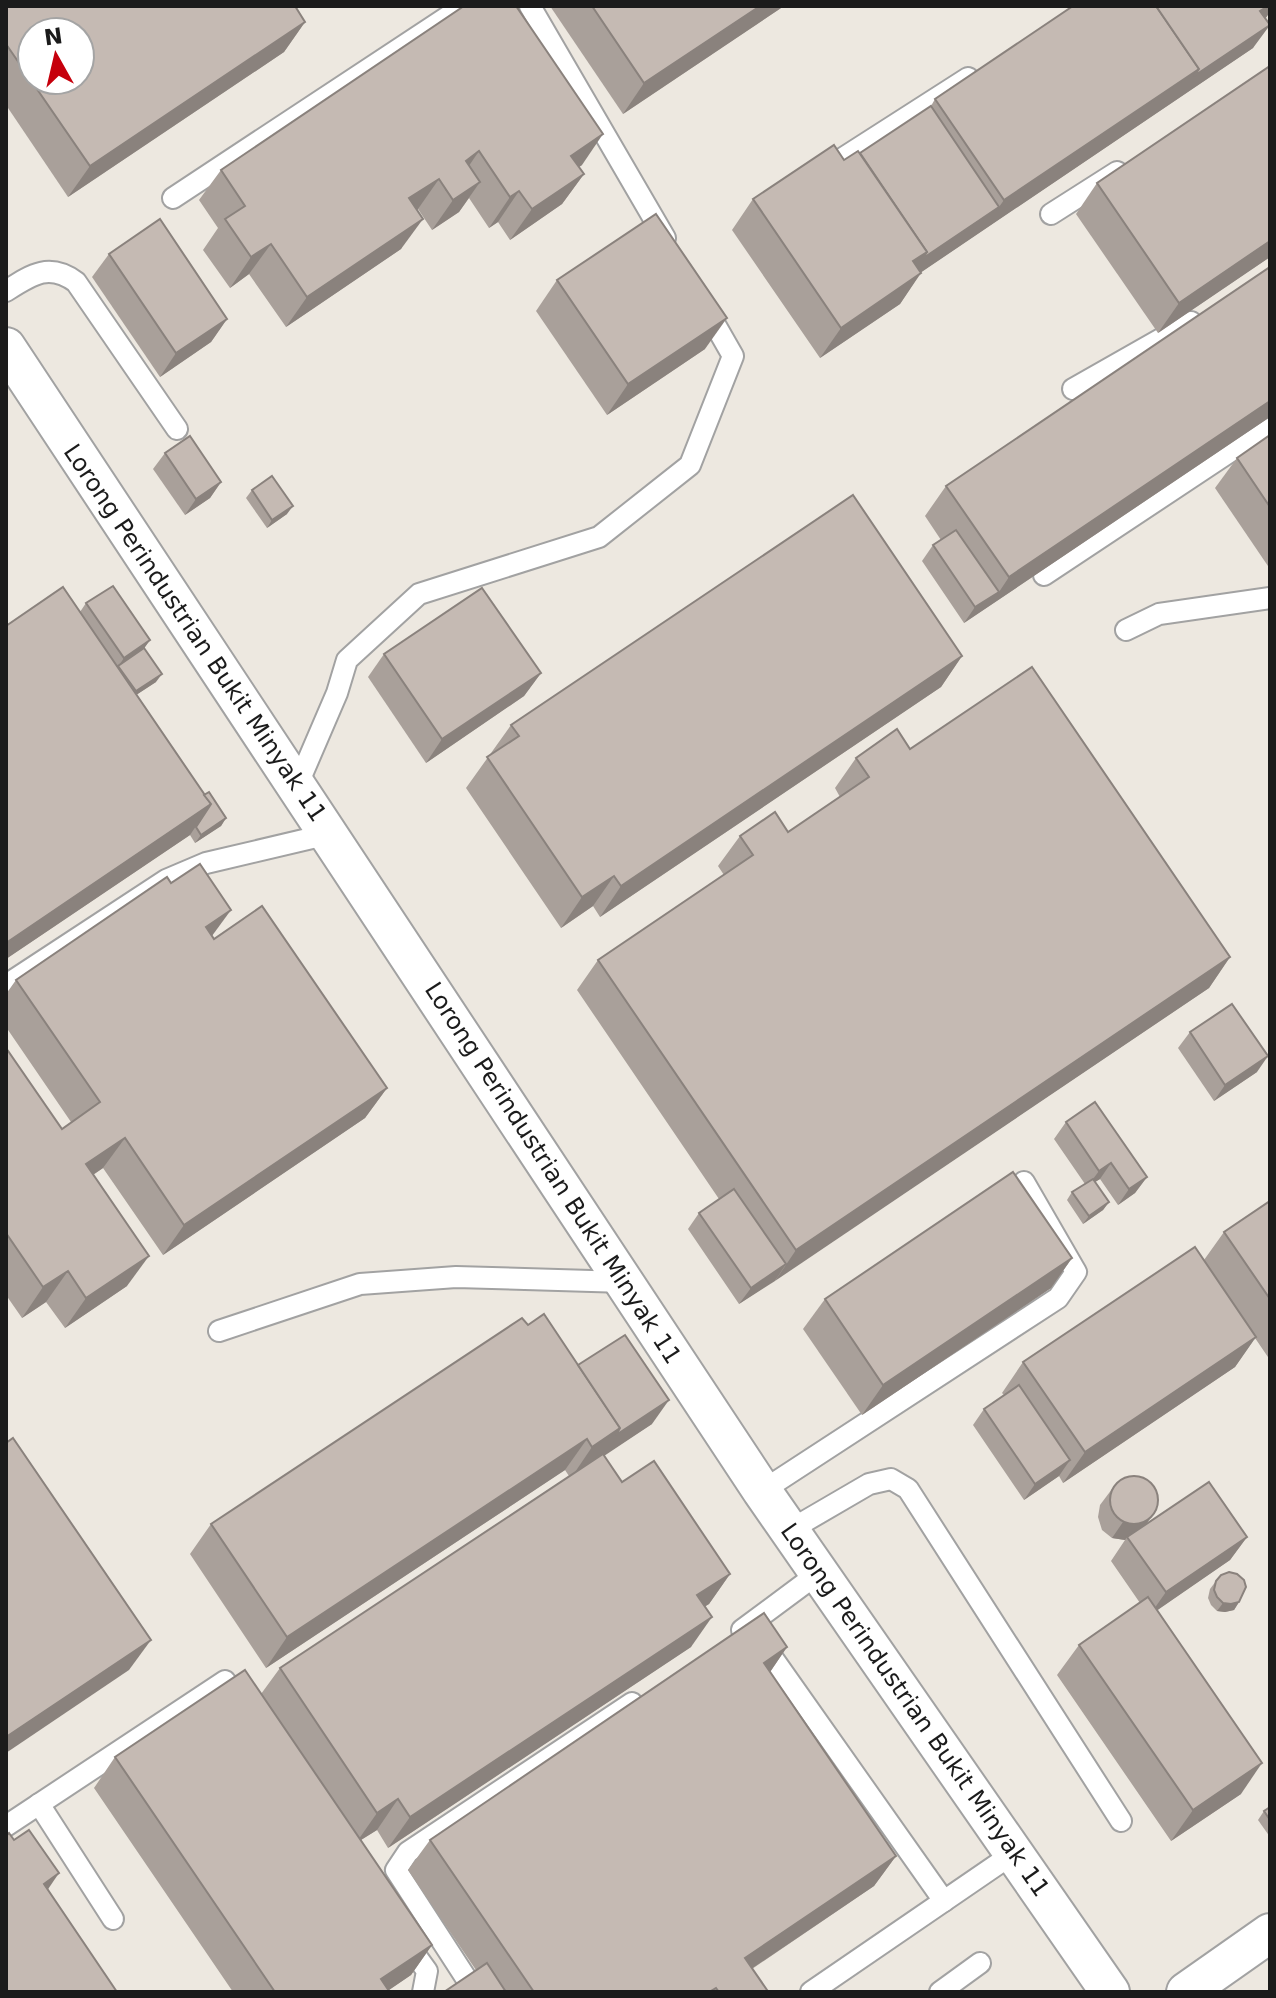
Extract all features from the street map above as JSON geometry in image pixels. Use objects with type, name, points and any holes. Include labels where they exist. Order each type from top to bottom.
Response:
[{"type":"street","name":"Lorong Perindustrian Bukit Minyak 11","points":[[6,347],[762,1491],[1110,1992]]},
{"type":"street","points":[[1186,1992],[1270,1933]]},
{"type":"lane","points":[[173,198],[464,6]]},
{"type":"lane","points":[[530,6],[678,262]]},
{"type":"lane","points":[[840,160],[986,66]]},
{"type":"lane","points":[[1051,214],[1128,165]]},
{"type":"lane","points":[[6,291],[48,270],[64,273],[76,282],[177,429]]},
{"type":"lane","points":[[297,786],[337,693],[347,660],[419,594],[599,537],[690,465],[733,356],[694,289]]},
{"type":"lane","points":[[1073,389],[1213,307]]},
{"type":"lane","points":[[1044,575],[1270,425]]},
{"type":"lane","points":[[1126,630],[1159,614],[1270,598]]},
{"type":"lane","points":[[6,985],[166,880],[206,863],[329,834]]},
{"type":"lane","points":[[762,1491],[1058,1298],[1076,1272],[1024,1182]]},
{"type":"lane","points":[[219,1331],[360,1284],[456,1277],[625,1282]]},
{"type":"lane","points":[[790,1530],[869,1484],[891,1479],[908,1489],[1121,1821]]},
{"type":"lane","points":[[723,1643],[820,1572]]},
{"type":"lane","points":[[749,1625],[944,1901]]},
{"type":"lane","points":[[6,1826],[225,1681],[251,1719]]},
{"type":"lane","points":[[475,1992],[396,1870],[408,1852],[644,1695]]},
{"type":"lane","points":[[39,1804],[113,1919]]},
{"type":"lane","points":[[811,1992],[1014,1853]]},
{"type":"lane","points":[[392,1921],[427,1971],[423,1992]]},
{"type":"lane","points":[[940,1992],[980,1963]]},
{"type":"building","points":[[6,6],[295,6],[305,22],[90,166],[42,96],[96,96],[96,16],[16,16],[16,59],[6,44]]},
{"type":"building","points":[[464,6],[516,6],[603,134],[571,156],[584,174],[532,209],[519,191],[510,197],[479,151],[466,161],[480,182],[453,200],[439,179],[409,198],[423,219],[307,297],[271,244],[251,257],[225,219],[245,206],[221,170]]},
{"type":"building","points":[[592,6],[760,6],[644,83]]},
{"type":"building","points":[[1073,6],[1156,6],[1199,69],[1004,200],[935,99]]},
{"type":"building","points":[[1156,6],[1268,6],[1260,11],[1270,25],[1194,76],[1199,69]]},
{"type":"building","points":[[1270,66],[1270,241],[1179,303],[1097,183]]},
{"type":"building","points":[[931,106],[999,207],[922,259],[927,252],[860,153]]},
{"type":"building","points":[[834,145],[844,160],[858,151],[927,252],[913,261],[921,273],[841,328],[753,199]]},
{"type":"building","points":[[656,214],[727,318],[628,384],[557,280]]},
{"type":"building","points":[[160,219],[227,319],[176,353],[109,254]]},
{"type":"building","points":[[1270,267],[1270,401],[1009,577],[946,486]]},
{"type":"building","points":[[1270,435],[1270,507],[1237,458]]},
{"type":"building","points":[[190,436],[221,482],[196,499],[165,453]]},
{"type":"building","points":[[272,476],[293,506],[272,520],[252,490]]},
{"type":"building","points":[[853,495],[962,656],[621,886],[614,876],[582,897],[487,757],[519,736],[511,725]]},
{"type":"building","points":[[956,530],[999,592],[975,607],[933,545]]},
{"type":"building","points":[[113,586],[150,640],[124,658],[86,603]]},
{"type":"building","points":[[63,587],[211,804],[6,943],[6,626]]},
{"type":"building","points":[[482,588],[541,673],[442,739],[384,654]]},
{"type":"building","points":[[144,648],[162,674],[136,691],[118,666]]},
{"type":"building","points":[[1032,667],[1230,957],[796,1250],[598,960],[753,855],[740,836],[775,812],[788,832],[869,777],[856,758],[897,729],[910,749]]},
{"type":"building","points":[[209,792],[226,818],[201,835],[196,827],[211,804],[204,795]]},
{"type":"building","points":[[200,864],[231,910],[206,927],[214,939],[262,906],[387,1088],[184,1225],[125,1138],[86,1164],[149,1256],[86,1298],[68,1271],[43,1287],[6,1233],[6,1048],[62,1129],[100,1102],[16,980],[167,877],[171,883]]},
{"type":"building","points":[[1232,1004],[1268,1056],[1225,1085],[1190,1032]]},
{"type":"building","points":[[1095,1102],[1147,1177],[1129,1189],[1111,1163],[1099,1171],[1066,1122]]},
{"type":"building","points":[[1013,1172],[1072,1258],[883,1385],[825,1299]]},
{"type":"building","points":[[1093,1179],[1109,1202],[1089,1216],[1072,1192]]},
{"type":"building","points":[[734,1189],[786,1264],[751,1288],[699,1213]]},
{"type":"building","points":[[1270,1201],[1270,1299],[1224,1232]]},
{"type":"building","points":[[1195,1247],[1256,1337],[1085,1452],[1023,1362]]},
{"type":"building","points":[[544,1314],[620,1428],[592,1447],[587,1439],[287,1637],[211,1524],[522,1318],[528,1325]]},
{"type":"building","points":[[625,1335],[669,1400],[616,1435],[620,1428],[578,1365]]},
{"type":"building","points":[[1019,1385],[1070,1460],[1035,1484],[984,1409]]},
{"type":"building","points":[[13,1438],[151,1640],[6,1737],[6,1443]]},
{"type":"building","points":[[603,1454],[622,1482],[654,1461],[730,1574],[697,1595],[712,1617],[410,1817],[398,1799],[377,1813],[280,1668]]},
{"type":"building","points":[[1134,1476],[1151,1483],[1158,1500],[1151,1517],[1134,1524],[1117,1517],[1110,1500],[1117,1483]]},
{"type":"building","points":[[1209,1482],[1247,1537],[1166,1592],[1127,1537]]},
{"type":"building","points":[[1229,1572],[1244,1580],[1246,1587],[1239,1602],[1231,1604],[1223,1603],[1214,1590],[1221,1575]]},
{"type":"building","points":[[1148,1597],[1262,1763],[1193,1810],[1079,1645]]},
{"type":"building","points":[[764,1613],[787,1647],[764,1663],[896,1856],[745,1958],[767,1990],[764,1992],[719,1992],[716,1988],[709,1992],[534,1992],[430,1840]]},
{"type":"building","points":[[245,1670],[432,1945],[381,1979],[387,1992],[275,1992],[115,1757]]},
{"type":"building","points":[[29,1830],[59,1873],[44,1884],[117,1992],[6,1992],[6,1836],[9,1833],[14,1840]]},
{"type":"building","points":[[487,1963],[506,1992],[444,1992]]}]
